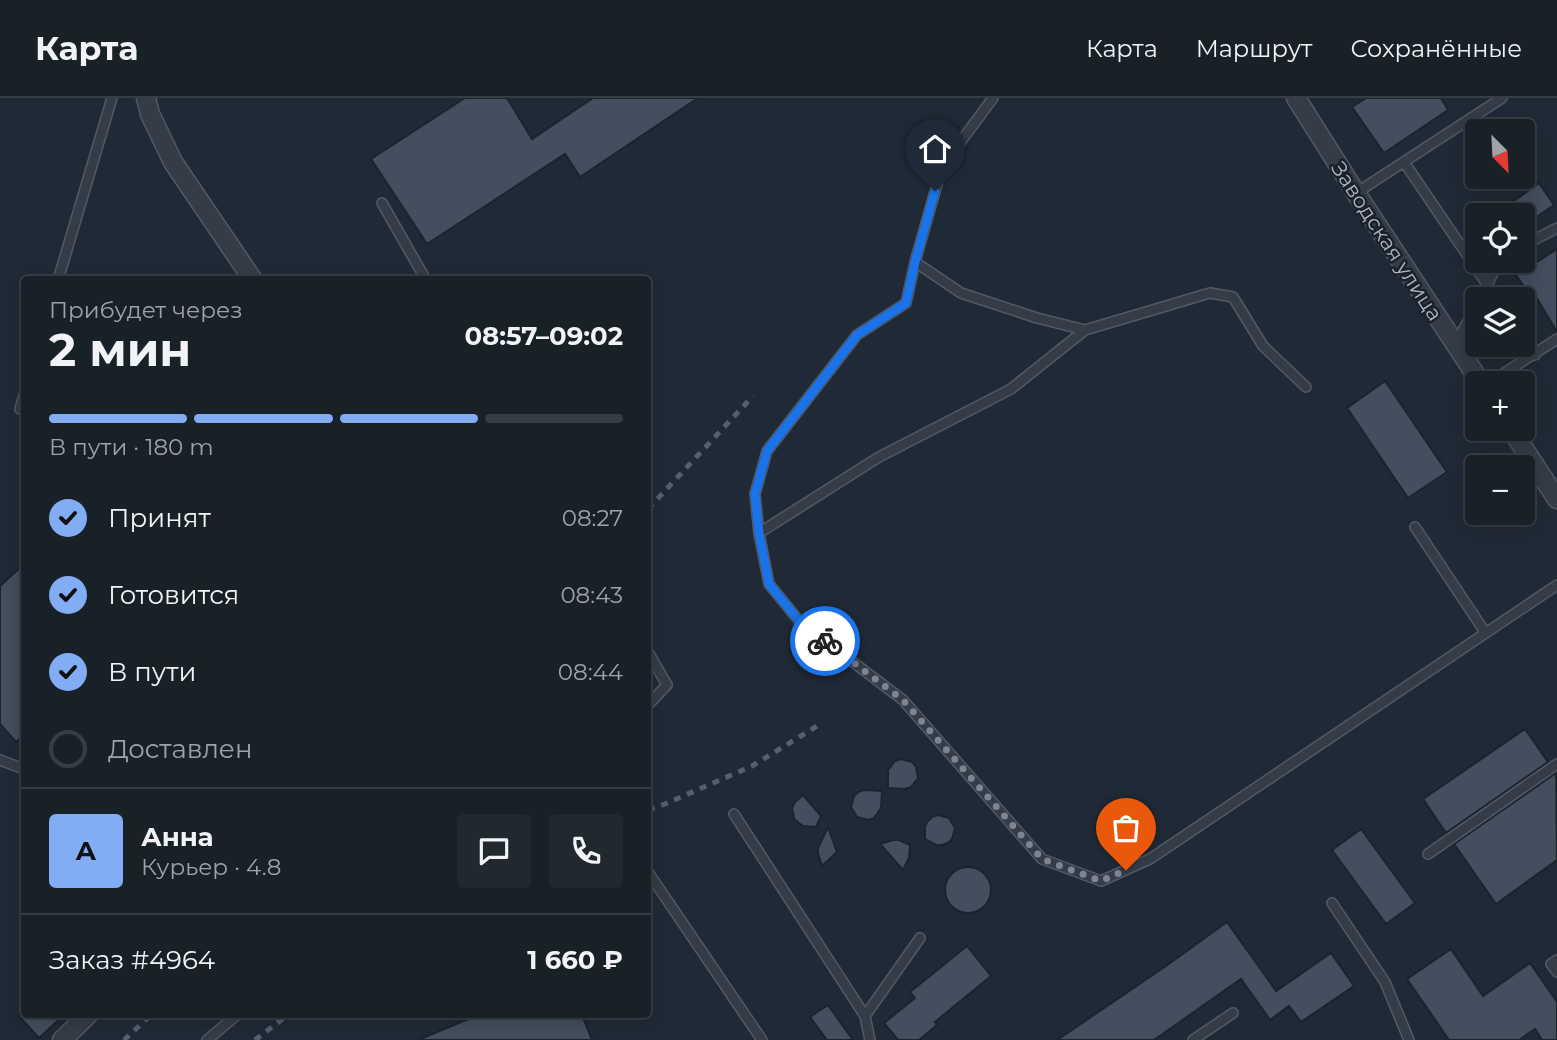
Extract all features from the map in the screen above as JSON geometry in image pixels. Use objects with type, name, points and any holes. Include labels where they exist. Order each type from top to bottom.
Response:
[{"type":"street","points":[[146,98],[150,114],[173,162],[250,276]]},
{"type":"street","name":"Заводская улица","points":[[1296,98],[1472,371]]},
{"type":"street","points":[[1519,441],[1557,499]]},
{"type":"street","points":[[62,1040],[85,1018]]},
{"type":"lane","points":[[59,276],[112,98]]},
{"type":"lane","points":[[993,98],[942,167],[906,303],[857,335],[767,451],[755,494],[769,584],[800,622],[903,700],[1042,859],[1101,881],[1150,859],[1557,585]]},
{"type":"lane","points":[[1356,193],[1502,98]]},
{"type":"lane","points":[[1404,162],[1488,286]]},
{"type":"lane","points":[[382,203],[424,276]]},
{"type":"lane","points":[[1535,239],[1557,228]]},
{"type":"lane","points":[[915,262],[961,293],[1037,318],[1085,330]]},
{"type":"lane","points":[[1488,286],[1494,273]]},
{"type":"lane","points":[[759,533],[879,457],[1011,389],[1085,330],[1210,293],[1233,297],[1263,346],[1306,387]]},
{"type":"lane","points":[[1455,344],[1465,326]]},
{"type":"lane","points":[[1535,355],[1557,339]]},
{"type":"lane","points":[[1509,371],[1532,357]]},
{"type":"lane","points":[[1415,527],[1485,632]]},
{"type":"lane","points":[[651,657],[667,685],[651,702]]},
{"type":"lane","points":[[0,760],[21,768]]},
{"type":"lane","points":[[1428,854],[1557,764]]},
{"type":"lane","points":[[734,814],[865,1016],[870,1040]]},
{"type":"lane","points":[[651,876],[762,1040]]},
{"type":"lane","points":[[1332,904],[1385,982],[1409,1040]]},
{"type":"lane","points":[[865,1016],[920,938]]},
{"type":"lane","points":[[1557,960],[1551,964],[1557,972]]},
{"type":"lane","points":[[1193,1040],[1233,1013]]},
{"type":"lane","points":[[207,1040],[233,1018]]},
{"type":"building","points":[[465,98],[507,98],[532,139],[593,98],[698,98],[580,177],[565,154],[427,244],[371,159]]},
{"type":"building","points":[[1366,98],[1441,98],[1448,110],[1384,153],[1352,107]]},
{"type":"building","points":[[1539,183],[1554,205],[1535,218],[1535,203],[1511,203],[1531,189],[1535,189]]},
{"type":"building","points":[[1557,249],[1557,332],[1535,298],[1535,287],[1524,287],[1515,273],[1535,273],[1535,263]]},
{"type":"building","points":[[1385,381],[1447,472],[1408,498],[1347,408]]},
{"type":"building","points":[[21,567],[21,738],[16,742],[0,724],[0,586]]},
{"type":"building","points":[[1525,729],[1548,762],[1446,833],[1423,799]]},
{"type":"building","points":[[901,759],[912,762],[918,778],[911,787],[905,789],[888,788],[888,770],[895,761]]},
{"type":"building","points":[[1556,773],[1557,860],[1496,904],[1454,844]]},
{"type":"building","points":[[864,790],[882,791],[881,808],[874,818],[868,820],[857,817],[851,807],[854,796]]},
{"type":"building","points":[[803,795],[821,816],[816,827],[803,826],[794,819],[792,808]]},
{"type":"building","points":[[938,815],[949,818],[955,828],[952,839],[942,845],[925,839],[925,826],[932,817]]},
{"type":"building","points":[[828,827],[837,852],[822,866],[818,848]]},
{"type":"building","points":[[1361,829],[1415,903],[1386,924],[1332,850]]},
{"type":"building","points":[[893,840],[910,845],[909,858],[903,870],[880,844]]},
{"type":"building","points":[[968,867],[984,874],[991,890],[984,906],[968,913],[952,906],[945,890],[952,874]]},
{"type":"building","points":[[1227,922],[1276,991],[1331,953],[1354,986],[1301,1022],[1289,1006],[1270,1020],[1241,979],[1154,1040],[1057,1040],[1166,966]]},
{"type":"building","points":[[967,946],[991,976],[935,1022],[937,1025],[919,1040],[898,1040],[884,1023],[915,998],[910,992]]},
{"type":"building","points":[[1451,949],[1483,996],[1530,963],[1557,1002],[1557,1040],[1542,1040],[1535,1029],[1519,1040],[1449,1040],[1407,979]]},
{"type":"building","points":[[828,1005],[853,1040],[827,1040],[810,1017]]},
{"type":"building","points":[[18,1015],[21,1015],[21,1018],[61,1018],[39,1038]]},
{"type":"building","points":[[471,1018],[583,1018],[592,1040],[418,1040]]},
{"type":"railway","points":[[651,506],[753,396]]},
{"type":"railway","points":[[651,809],[752,766],[822,723]]},
{"type":"railway","points":[[124,1040],[148,1018]]},
{"type":"railway","points":[[255,1040],[284,1018]]},
{"type":"way so far","points":[[825,641],[903,700],[1042,859],[1101,881],[1126,870]]},
{"type":"route","points":[[825,641],[800,622],[769,584],[755,494],[767,451],[857,335],[906,303],[935,191]]}]
